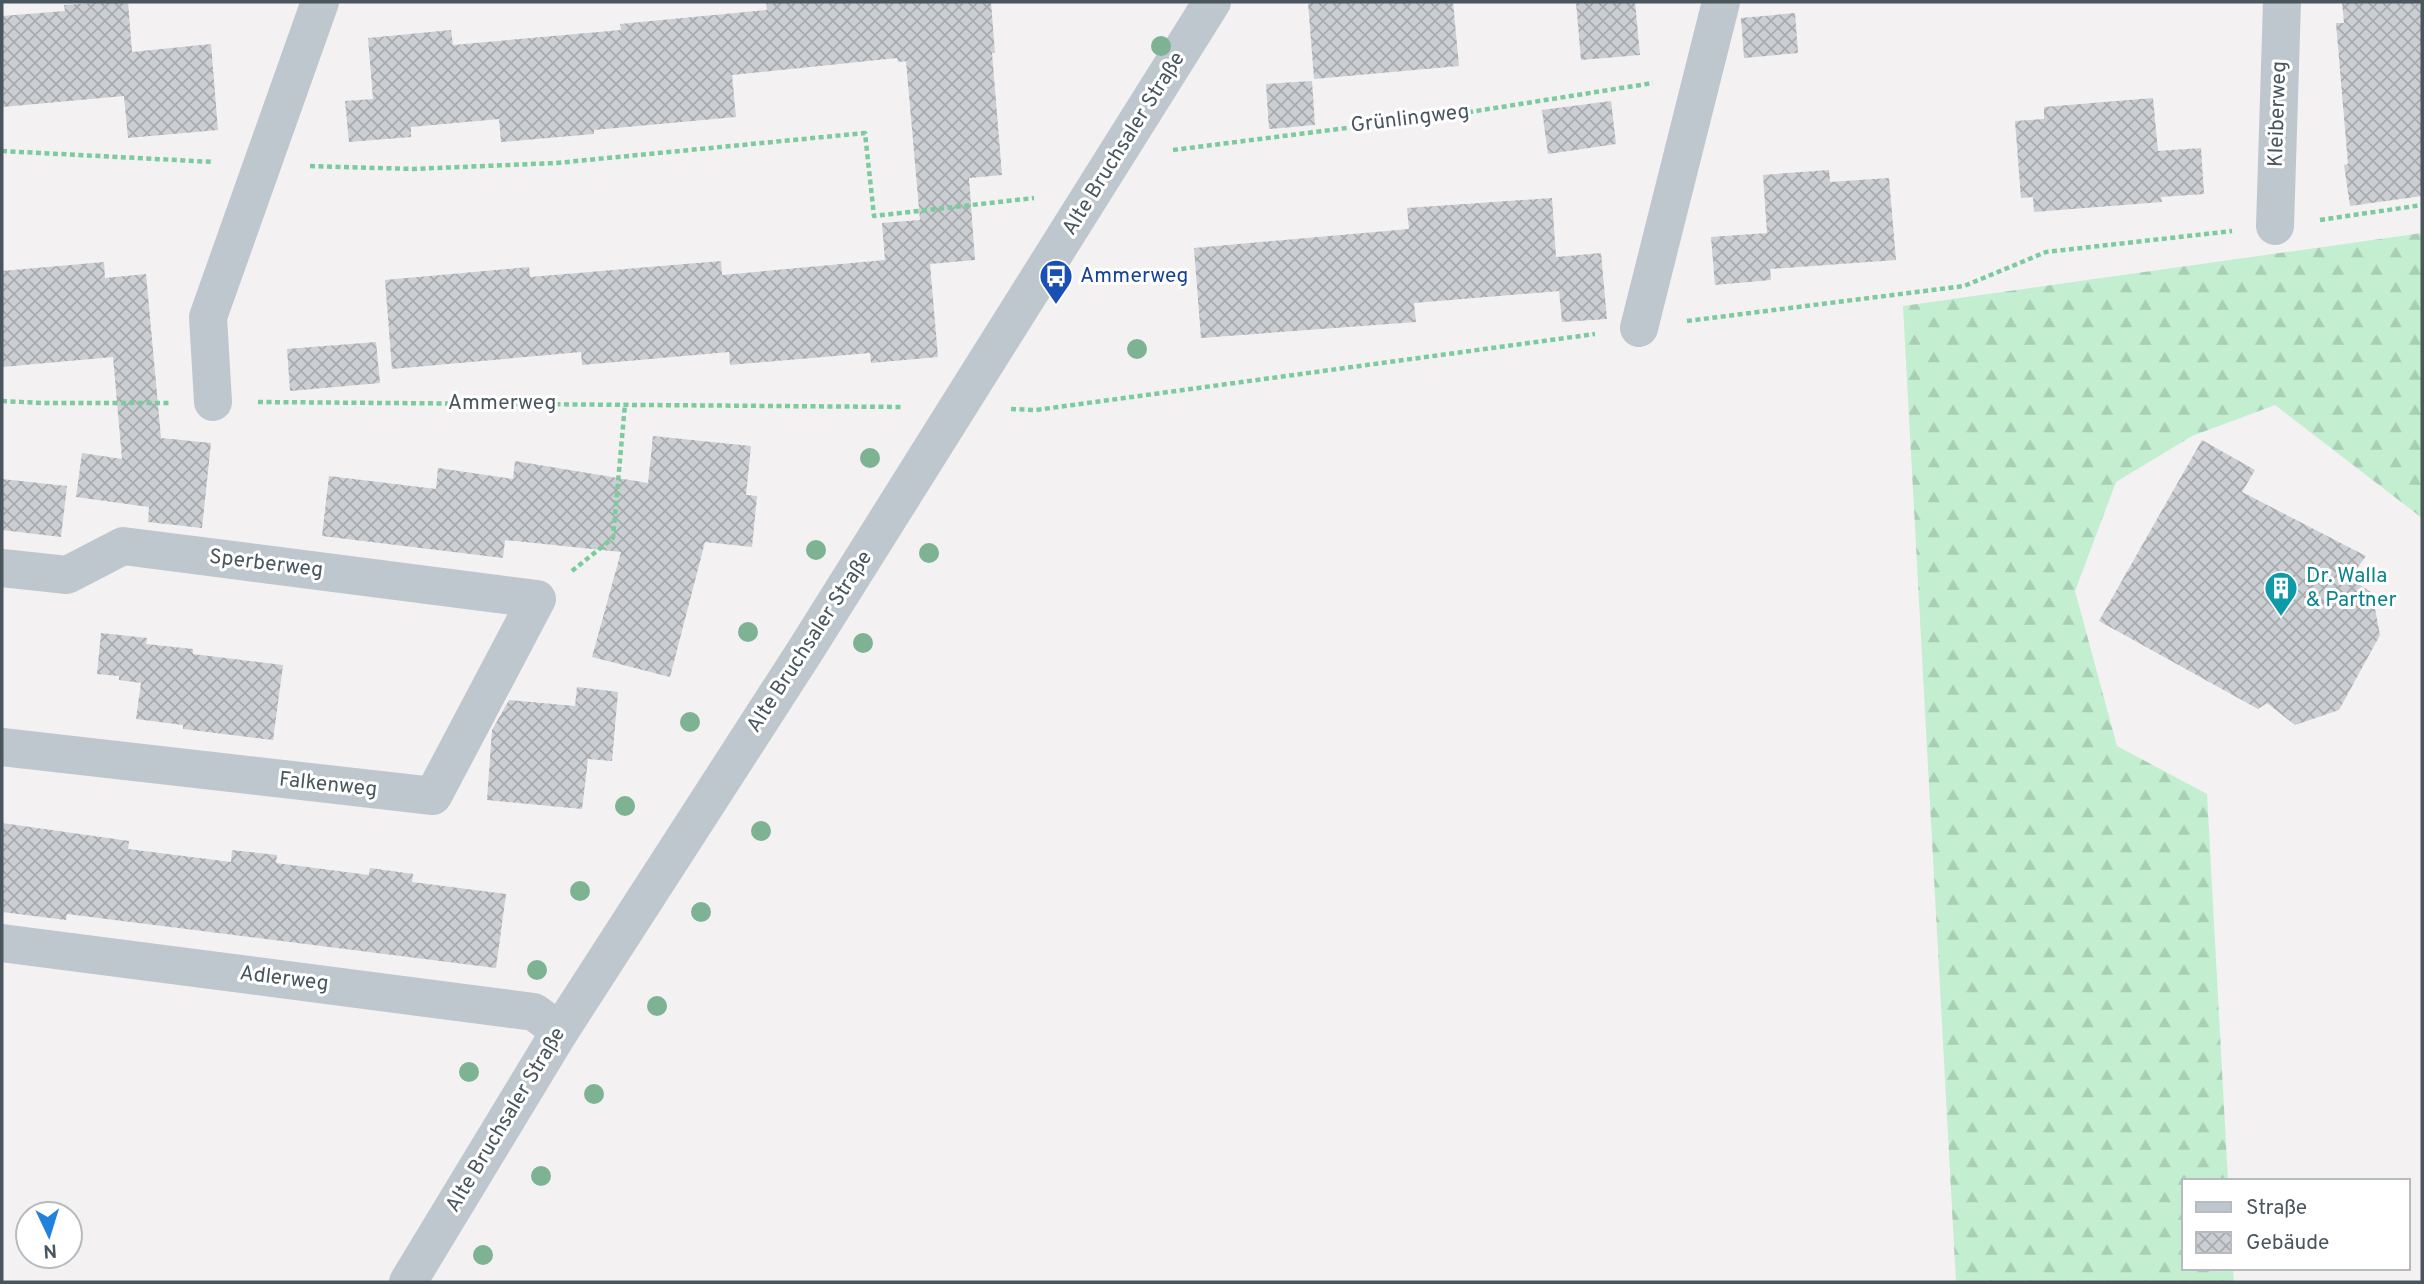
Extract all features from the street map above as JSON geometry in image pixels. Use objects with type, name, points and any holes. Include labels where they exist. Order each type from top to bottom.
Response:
[{"type":"street","points":[[213,402],[208,317],[320,2]]},
{"type":"street","name":"Alte Bruchsaler Straße","points":[[408,1282],[560,1031],[959,408],[1212,2]]},
{"type":"street","points":[[1639,328],[1721,2]]},
{"type":"street","name":"Kleiberweg","points":[[2275,226],[2282,2]]},
{"type":"street","name":"Sperberweg","points":[[2,568],[67,575],[123,546],[537,600]]},
{"type":"street","name":"Falkenweg","points":[[2,747],[433,796],[537,600]]},
{"type":"street","name":"Adlerweg","points":[[2,943],[534,1012],[560,1031]]},
{"type":"path","name":"Grünlingweg","points":[[1116,157],[1457,114],[1702,75]]},
{"type":"path","points":[[2,150],[264,165],[413,169],[556,163],[865,134],[874,216],[1094,192]]},
{"type":"path","name":"Ammerweg","points":[[2,401],[959,408]]},
{"type":"path","points":[[537,600],[613,538],[625,404]]},
{"type":"green space","points":[[2422,233],[2422,518],[2275,405],[2192,436],[2116,482],[2075,591],[2117,746],[2207,794],[2228,1179],[2182,1179],[2182,1270],[2233,1270],[2234,1282],[1956,1282],[1903,306]]},
{"type":"building","points":[[128,2],[132,52],[211,44],[218,130],[128,138],[124,96],[2,107],[2,16],[65,11],[64,5]]},
{"type":"building","points":[[766,2],[991,2],[995,53],[992,53],[1002,175],[969,178],[975,260],[930,264],[938,357],[871,363],[870,353],[730,365],[729,352],[582,365],[581,352],[392,369],[385,280],[529,267],[530,277],[721,261],[722,275],[885,260],[882,223],[920,220],[906,61],[898,62],[897,58],[732,75],[736,117],[501,142],[499,119],[411,127],[411,137],[349,142],[345,101],[373,99],[368,38],[451,30],[453,45],[621,30],[620,24],[767,10]]},
{"type":"building","points":[[1308,2],[1453,2],[1459,66],[1314,79]]},
{"type":"building","points":[[1576,2],[1635,2],[1640,55],[1581,60]]},
{"type":"building","points":[[2342,2],[2422,2],[2422,196],[2350,206],[2344,165],[2348,164],[2336,23],[2344,23]]},
{"type":"building","points":[[1795,13],[1798,53],[1744,58],[1741,18]]},
{"type":"building","points":[[1312,81],[1315,125],[1269,129],[1266,84]]},
{"type":"building","points":[[2153,98],[2158,151],[2201,148],[2204,194],[2161,197],[2162,202],[2034,212],[2033,197],[2021,198],[2015,121],[2044,119],[2044,107]]},
{"type":"building","points":[[1611,101],[1616,144],[1548,154],[1542,110]]},
{"type":"building","points":[[1829,170],[1830,182],[1889,178],[1896,260],[1770,269],[1771,280],[1715,285],[1711,237],[1767,233],[1763,175]]},
{"type":"building","points":[[1552,198],[1556,257],[1601,253],[1607,319],[1562,322],[1559,291],[1414,303],[1416,322],[1201,338],[1194,248],[1409,229],[1407,208]]},
{"type":"building","points":[[104,262],[105,278],[146,274],[161,438],[211,443],[202,528],[148,522],[149,507],[76,497],[82,453],[122,459],[113,357],[2,367],[2,271]]},
{"type":"building","points":[[376,342],[380,383],[290,391],[287,349]]},
{"type":"building","points":[[653,436],[751,446],[746,495],[757,496],[752,547],[705,542],[670,677],[592,657],[621,552],[505,540],[503,558],[322,536],[329,476],[436,489],[438,468],[513,479],[515,461],[648,483]]},
{"type":"building","name":"Dr. Walla & Partner","points":[[2202,440],[2255,470],[2242,492],[2366,556],[2350,578],[2372,593],[2380,635],[2339,710],[2295,725],[2267,703],[2258,709],[2099,621]]},
{"type":"building","points":[[2,479],[67,486],[61,537],[2,530]]},
{"type":"building","points":[[101,633],[147,638],[146,644],[193,649],[193,654],[283,665],[273,740],[183,729],[183,725],[136,719],[141,683],[119,680],[119,676],[97,674]]},
{"type":"building","points":[[577,687],[618,692],[612,761],[588,759],[582,809],[487,800],[492,730],[509,700],[575,706]]},
{"type":"building","points":[[2,823],[129,841],[128,849],[231,862],[232,850],[277,855],[276,863],[369,875],[370,868],[413,874],[412,882],[506,894],[496,968],[67,914],[66,920],[2,912]]},
{"type":"place","name":"Ammerweg","points":[[1056,306]]},
{"type":"place","name":"Dr. Walla & Partner","points":[[2281,618]]}]
